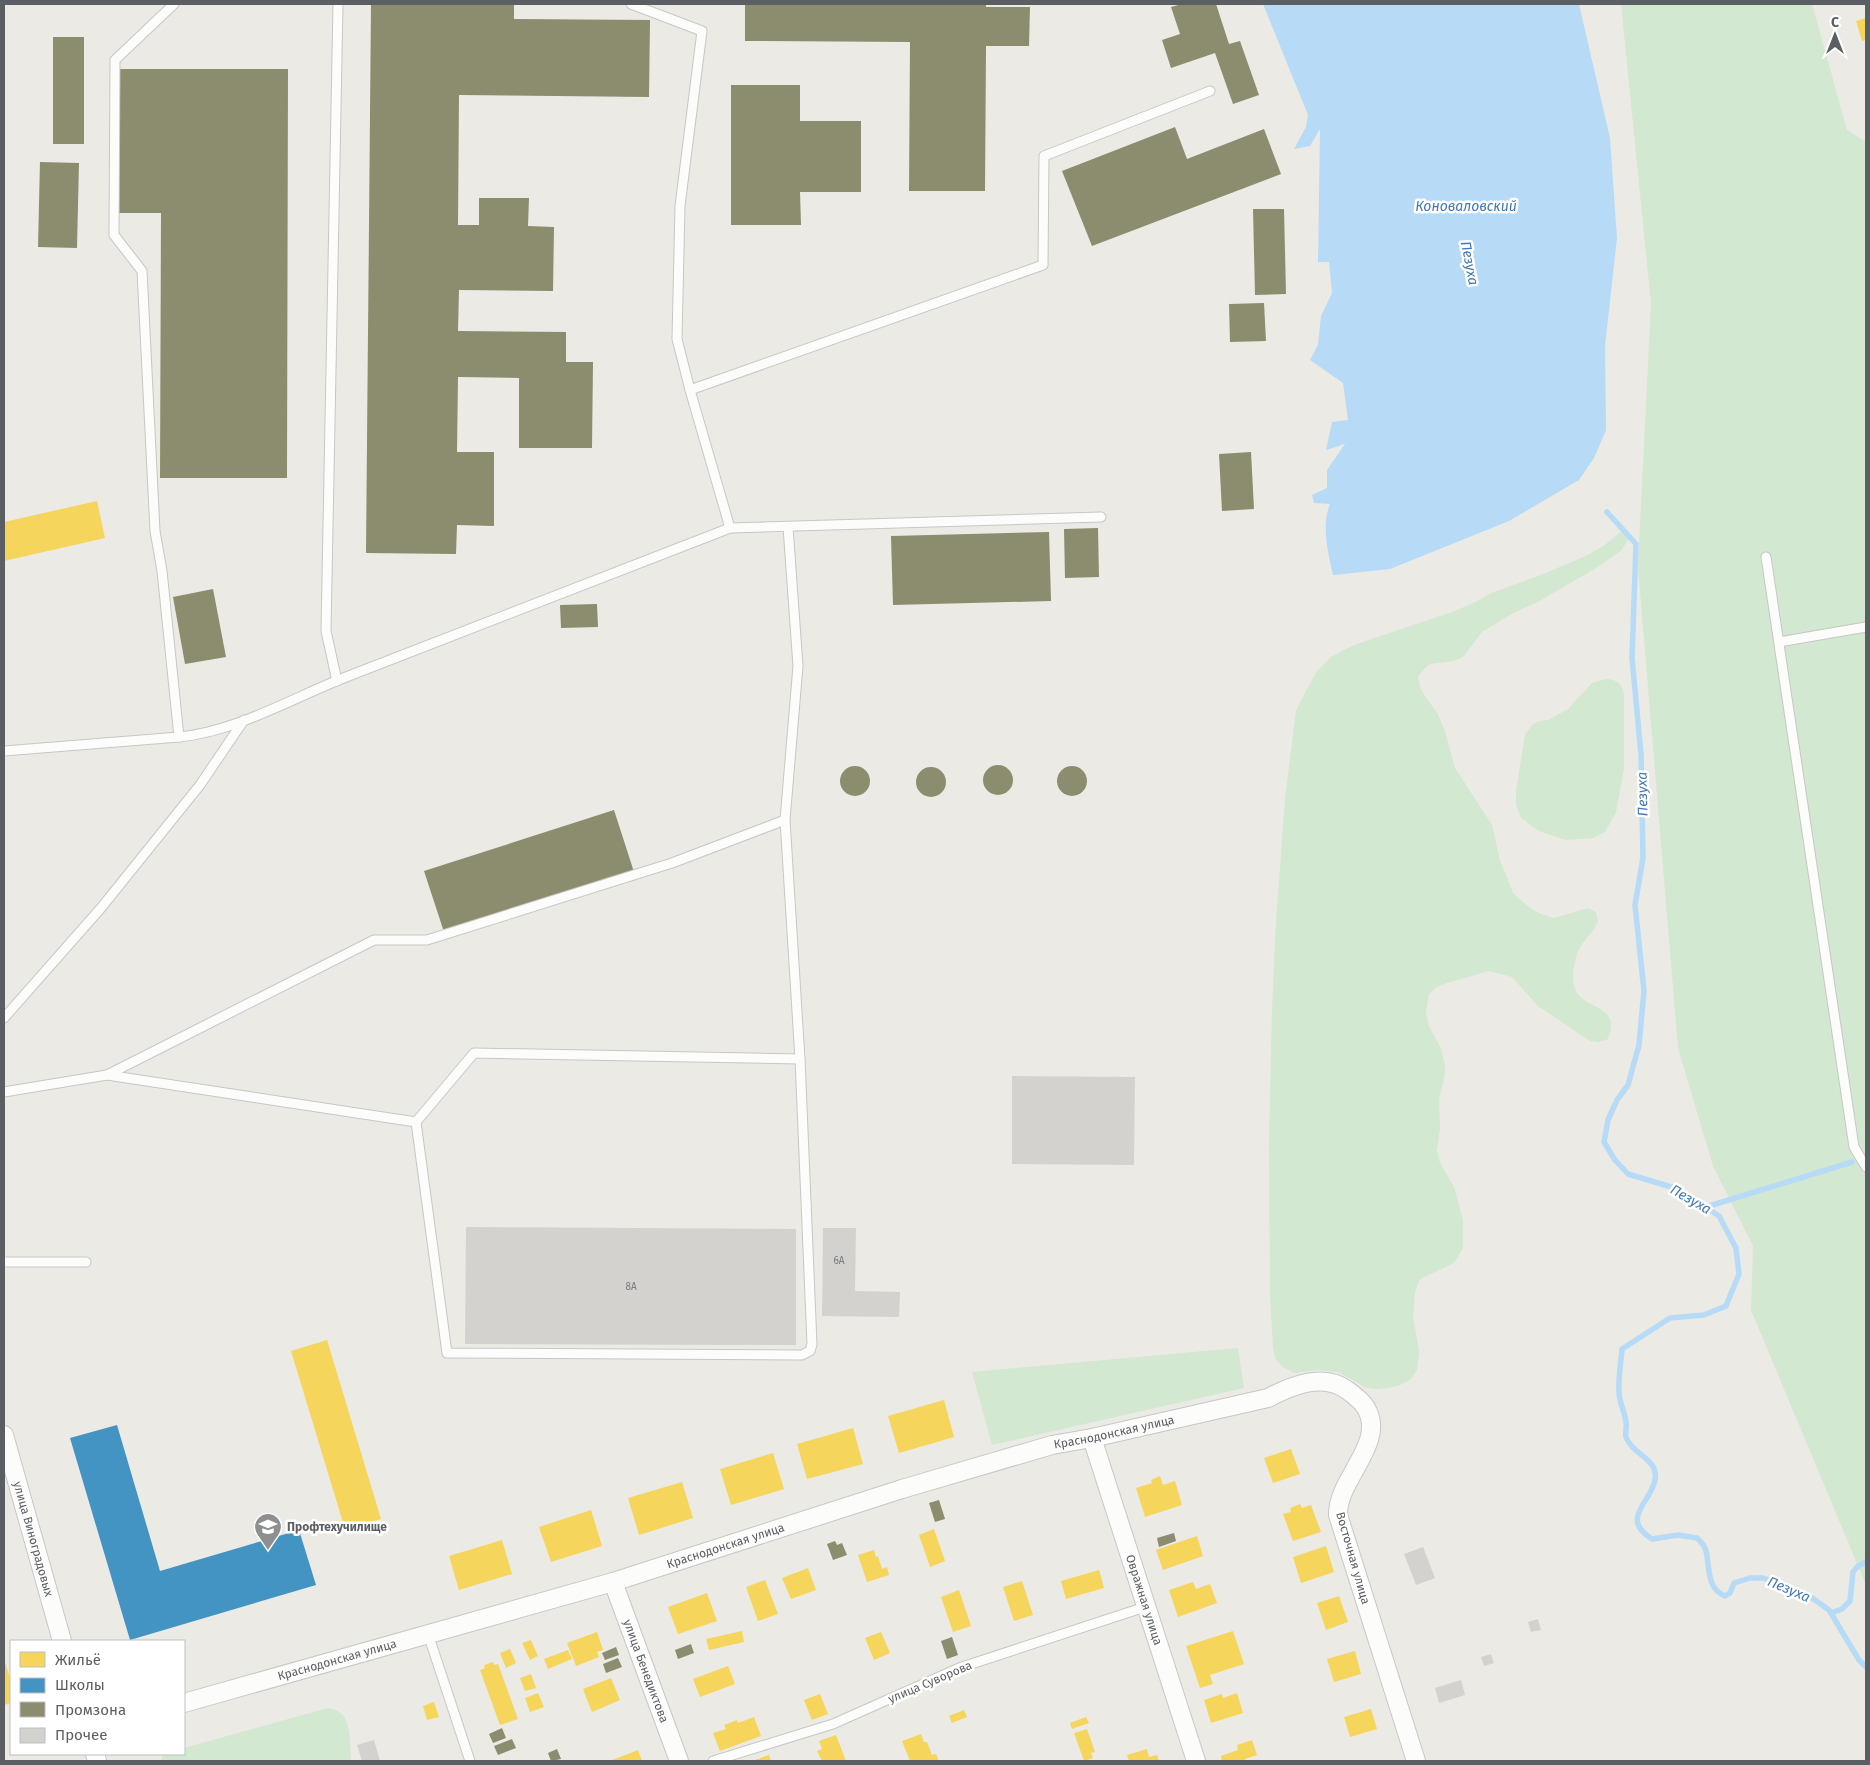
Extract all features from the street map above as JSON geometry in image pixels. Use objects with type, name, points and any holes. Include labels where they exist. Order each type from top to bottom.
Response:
[{"type":"street","name":"Восточная улица","points":[[1268,1398],[1289,1387],[1327,1381],[1342,1386],[1366,1406],[1370,1416],[1370,1437],[1343,1490],[1338,1504],[1338,1515],[1416,1761]]},
{"type":"street","name":"Краснодонская улица","points":[[185,1703],[613,1582],[902,1489],[1052,1445],[1092,1438],[1204,1411],[1268,1398]]},
{"type":"street","name":"улица Виноградовых","points":[[4,1435],[62,1640]]},
{"type":"street","name":"Овражная улица","points":[[1092,1438],[1148,1606],[1196,1761]]},
{"type":"street","name":"улица Бенедиктова","points":[[613,1582],[679,1761]]},
{"type":"lane","points":[[174,4],[115,60],[114,234],[142,271],[155,531],[162,571],[179,737]]},
{"type":"lane","points":[[337,681],[326,631],[338,4]]},
{"type":"lane","points":[[631,4],[702,31],[680,206],[677,339],[730,528]]},
{"type":"lane","points":[[690,390],[1042,265],[1044,156],[1210,91]]},
{"type":"lane","points":[[4,751],[200,735],[244,720],[337,681],[730,528],[1101,517]]},
{"type":"lane","points":[[788,527],[798,666],[785,820],[800,1059],[812,1344],[810,1350],[802,1355],[447,1353],[416,1122],[474,1053],[800,1059]]},
{"type":"lane","points":[[1766,557],[1854,1147],[1866,1168]]},
{"type":"lane","points":[[1779,642],[1866,627]]},
{"type":"lane","points":[[4,1018],[120,885],[200,785],[244,720]]},
{"type":"lane","points":[[4,1092],[107,1075],[374,940],[427,940],[672,863],[785,820]]},
{"type":"lane","points":[[107,1075],[416,1122]]},
{"type":"lane","points":[[4,1262],[86,1262]]},
{"type":"lane","name":"улица Суворова","points":[[713,1761],[833,1724],[959,1668],[1148,1606]]},
{"type":"lane","points":[[428,1634],[470,1761]]},
{"type":"green space","points":[[1621,4],[1812,4],[1847,130],[1866,142],[1866,1585],[1751,1310],[1753,1246],[1713,1166],[1678,1048],[1638,566],[1651,304]]},
{"type":"green space","points":[[1623,530],[1629,537],[1622,550],[1596,568],[1482,632],[1463,657],[1454,661],[1430,664],[1418,677],[1421,690],[1437,713],[1445,731],[1455,768],[1492,825],[1500,860],[1513,893],[1530,908],[1554,918],[1588,908],[1596,912],[1598,921],[1580,947],[1573,971],[1578,994],[1607,1014],[1611,1028],[1608,1039],[1599,1042],[1590,1041],[1538,1006],[1512,977],[1489,971],[1447,983],[1437,987],[1429,994],[1426,1013],[1429,1026],[1441,1049],[1445,1065],[1445,1074],[1439,1099],[1440,1128],[1437,1151],[1440,1163],[1454,1187],[1463,1220],[1463,1248],[1454,1263],[1420,1279],[1415,1292],[1413,1317],[1419,1351],[1417,1370],[1410,1380],[1400,1385],[1377,1389],[1367,1388],[1338,1372],[1317,1370],[1294,1373],[1282,1366],[1275,1358],[1273,1347],[1270,1295],[1269,1144],[1276,921],[1285,800],[1296,711],[1315,674],[1331,657],[1354,645],[1452,612],[1476,602],[1491,593],[1541,575],[1590,554]]},
{"type":"green space","points":[[1605,679],[1618,682],[1622,687],[1624,695],[1624,769],[1616,812],[1605,832],[1593,838],[1566,840],[1539,831],[1521,818],[1516,804],[1516,791],[1525,735],[1533,724],[1548,720],[1568,709],[1592,683]]},
{"type":"green space","points":[[1238,1348],[1244,1388],[992,1445],[972,1372]]},
{"type":"green space","points":[[328,1708],[336,1710],[346,1721],[350,1736],[351,1761],[161,1761],[163,1755],[185,1755],[185,1748]]},
{"type":"water","name":"Коноваловский","points":[[1263,4],[1579,4],[1610,138],[1617,238],[1605,346],[1606,430],[1594,458],[1579,480],[1509,521],[1390,569],[1333,575],[1327,548],[1326,530],[1327,512],[1330,504],[1314,503],[1312,495],[1327,488],[1327,470],[1345,444],[1326,450],[1332,422],[1348,420],[1343,383],[1310,360],[1318,345],[1321,316],[1332,293],[1329,262],[1318,262],[1320,129],[1310,146],[1294,149],[1306,127],[1308,115]]},
{"type":"building: Жильё","points":[[1866,18],[1866,40],[1862,41],[1856,21]]},
{"type":"building: Жильё","points":[[97,501],[105,538],[4,561],[4,522]]},
{"type":"building: Жильё","points":[[327,1340],[381,1519],[345,1529],[291,1351]]},
{"type":"building: Жильё","points":[[944,1400],[954,1437],[899,1453],[888,1416]]},
{"type":"building: Жильё","points":[[853,1428],[863,1464],[807,1479],[797,1444]]},
{"type":"building: Жильё","points":[[1291,1449],[1300,1474],[1273,1483],[1264,1458]]},
{"type":"building: Жильё","points":[[773,1453],[784,1489],[731,1505],[720,1469]]},
{"type":"building: Жильё","points":[[1160,1476],[1163,1485],[1175,1481],[1182,1505],[1145,1517],[1136,1488],[1152,1483],[1151,1480]]},
{"type":"building: Жильё","points":[[682,1482],[693,1518],[639,1535],[628,1498]]},
{"type":"building: Жильё","points":[[1300,1504],[1302,1508],[1311,1505],[1321,1532],[1293,1541],[1283,1514],[1291,1512],[1290,1508]]},
{"type":"building: Жильё","points":[[591,1510],[602,1546],[551,1562],[539,1527]]},
{"type":"building: Жильё","points":[[934,1529],[945,1561],[930,1567],[919,1535]]},
{"type":"building: Жильё","points":[[1197,1536],[1203,1556],[1163,1570],[1156,1550]]},
{"type":"building: Жильё","points":[[502,1540],[512,1574],[459,1590],[449,1556]]},
{"type":"building: Жильё","points":[[1326,1546],[1334,1572],[1301,1583],[1293,1557]]},
{"type":"building: Жильё","points":[[874,1550],[882,1569],[887,1567],[889,1575],[867,1582],[858,1555]]},
{"type":"building: Жильё","points":[[808,1568],[816,1590],[791,1599],[782,1578]]},
{"type":"building: Жильё","points":[[1099,1570],[1104,1588],[1066,1599],[1061,1581]]},
{"type":"building: Жильё","points":[[765,1580],[778,1614],[758,1621],[746,1587]]},
{"type":"building: Жильё","points":[[1022,1581],[1033,1615],[1014,1621],[1003,1587]]},
{"type":"building: Жильё","points":[[1193,1582],[1196,1589],[1210,1584],[1217,1603],[1178,1617],[1169,1590]]},
{"type":"building: Жильё","points":[[959,1590],[971,1626],[953,1632],[941,1597]]},
{"type":"building: Жильё","points":[[707,1593],[717,1621],[678,1634],[668,1607]]},
{"type":"building: Жильё","points":[[1339,1596],[1348,1622],[1326,1630],[1317,1603]]},
{"type":"building: Жильё","points":[[742,1631],[744,1642],[709,1650],[706,1639]]},
{"type":"building: Жильё","points":[[1233,1631],[1244,1664],[1210,1675],[1213,1684],[1200,1688],[1186,1646]]},
{"type":"building: Жильё","points":[[597,1632],[603,1650],[597,1652],[599,1657],[576,1666],[567,1643]]},
{"type":"building: Жильё","points":[[881,1632],[890,1653],[874,1660],[865,1638]]},
{"type":"building: Жильё","points":[[531,1640],[538,1656],[530,1660],[522,1643]]},
{"type":"building: Жильё","points":[[510,1649],[516,1663],[506,1668],[500,1653]]},
{"type":"building: Жильё","points":[[568,1650],[572,1659],[548,1669],[544,1659]]},
{"type":"building: Жильё","points":[[1355,1651],[1361,1674],[1334,1682],[1327,1659]]},
{"type":"building: Жильё","points":[[4,1659],[10,1678],[10,1703],[4,1705]]},
{"type":"building: Жильё","points":[[493,1662],[494,1665],[498,1664],[518,1719],[500,1725],[480,1670],[485,1668],[484,1665]]},
{"type":"building: Жильё","points":[[728,1666],[735,1684],[700,1697],[693,1679]]},
{"type":"building: Жильё","points":[[531,1674],[536,1688],[525,1691],[520,1678]]},
{"type":"building: Жильё","points":[[611,1678],[620,1700],[592,1712],[583,1689]]},
{"type":"building: Жильё","points":[[538,1693],[544,1707],[530,1712],[525,1698]]},
{"type":"building: Жильё","points":[[1237,1693],[1243,1713],[1211,1723],[1204,1700],[1222,1694],[1223,1698]]},
{"type":"building: Жильё","points":[[820,1694],[828,1714],[812,1720],[804,1700]]},
{"type":"building: Жильё","points":[[434,1702],[439,1717],[427,1720],[423,1706]]},
{"type":"building: Жильё","points":[[1371,1709],[1377,1729],[1350,1737],[1344,1717]]},
{"type":"building: Жильё","points":[[964,1710],[967,1717],[952,1723],[949,1716]]},
{"type":"building: Жильё","points":[[754,1717],[761,1736],[720,1751],[713,1733],[726,1729],[724,1725],[737,1720],[738,1723]]},
{"type":"building: Жильё","points":[[1086,1717],[1089,1723],[1072,1729],[1070,1723]]},
{"type":"building: Жильё","points":[[1087,1729],[1095,1752],[1091,1753],[1093,1758],[1084,1761],[1074,1733]]},
{"type":"building: Жильё","points":[[921,1734],[924,1742],[927,1742],[932,1755],[936,1754],[939,1761],[910,1761],[902,1741]]},
{"type":"building: Жильё","points":[[836,1735],[846,1761],[822,1761],[817,1751],[822,1749],[819,1741]]},
{"type":"building: Жильё","points":[[1252,1740],[1257,1755],[1245,1759],[1246,1761],[1222,1761],[1221,1756],[1238,1750],[1237,1745]]},
{"type":"building: Жильё","points":[[1147,1749],[1149,1757],[1157,1755],[1159,1761],[1129,1761],[1127,1755]]},
{"type":"building: Жильё","points":[[638,1750],[642,1761],[610,1761]]},
{"type":"building: Жильё","points":[[769,1755],[771,1761],[752,1761]]},
{"type":"building: Школы","name":"Профтехучилище","points":[[117,1425],[160,1571],[299,1530],[316,1585],[130,1640],[70,1438]]},
{"type":"building: Промзона","points":[[371,4],[514,4],[514,19],[650,20],[649,97],[459,95],[458,225],[479,225],[479,198],[529,198],[528,226],[554,227],[553,291],[459,290],[458,331],[566,332],[566,362],[593,362],[592,448],[519,448],[519,378],[458,377],[457,452],[494,452],[494,526],[457,525],[456,554],[366,553]]},
{"type":"building: Промзона","points":[[745,4],[986,4],[986,7],[1030,7],[1029,46],[986,46],[985,191],[909,191],[910,42],[745,41]]},
{"type":"building: Промзона","points":[[1182,4],[1216,4],[1229,44],[1240,41],[1259,95],[1233,104],[1215,53],[1171,68],[1162,40],[1180,34],[1171,7]]},
{"type":"building: Промзона","points":[[53,37],[84,37],[84,144],[53,144]]},
{"type":"building: Промзона","points":[[120,69],[288,69],[287,478],[160,478],[161,213],[119,213]]},
{"type":"building: Промзона","points":[[731,85],[800,85],[800,121],[861,121],[861,192],[800,192],[801,225],[731,225]]},
{"type":"building: Промзона","points":[[1175,127],[1187,159],[1264,129],[1281,174],[1092,246],[1062,171]]},
{"type":"building: Промзона","points":[[40,162],[79,163],[77,248],[38,247]]},
{"type":"building: Промзона","points":[[1253,209],[1284,209],[1286,294],[1255,295]]},
{"type":"building: Промзона","points":[[1264,303],[1266,341],[1230,342],[1229,304]]},
{"type":"building: Промзона","points":[[1251,452],[1254,509],[1222,511],[1219,454]]},
{"type":"building: Промзона","points":[[1098,528],[1099,577],[1065,578],[1064,529]]},
{"type":"building: Промзона","points":[[1049,532],[1051,601],[893,605],[891,536]]},
{"type":"building: Промзона","points":[[213,589],[226,657],[185,664],[173,597]]},
{"type":"building: Промзона","points":[[597,604],[598,627],[561,628],[560,605]]},
{"type":"building: Промзона","points":[[998,765],[1009,769],[1013,780],[1009,791],[998,795],[987,791],[983,780],[987,769]]},
{"type":"building: Промзона","points":[[855,766],[866,770],[870,781],[866,792],[855,796],[844,792],[840,781],[844,770]]},
{"type":"building: Промзона","points":[[1072,766],[1083,770],[1087,781],[1083,792],[1072,796],[1061,792],[1057,781],[1061,770]]},
{"type":"building: Промзона","points":[[931,767],[942,771],[946,782],[942,793],[931,797],[920,793],[916,782],[920,771]]},
{"type":"building: Промзона","points":[[614,810],[634,872],[444,932],[424,871]]},
{"type":"building: Промзона","points":[[939,1500],[945,1519],[935,1522],[929,1503]]},
{"type":"building: Промзона","points":[[1174,1533],[1176,1541],[1159,1547],[1157,1538]]},
{"type":"building: Промзона","points":[[835,1541],[837,1545],[842,1543],[847,1555],[833,1560],[827,1544]]},
{"type":"building: Промзона","points":[[952,1637],[958,1655],[947,1659],[941,1641]]},
{"type":"building: Промзона","points":[[691,1644],[694,1653],[678,1659],[675,1650]]},
{"type":"building: Промзона","points":[[616,1647],[619,1655],[605,1660],[602,1653]]},
{"type":"building: Промзона","points":[[618,1658],[622,1667],[606,1673],[603,1664]]},
{"type":"building: Промзона","points":[[502,1728],[506,1738],[493,1743],[489,1734]]},
{"type":"building: Промзона","points":[[512,1739],[516,1748],[498,1755],[494,1746]]},
{"type":"building: Промзона","points":[[557,1749],[561,1759],[551,1761],[548,1753]]},
{"type":"building: Прочее","points":[[1012,1076],[1135,1077],[1134,1165],[1012,1164]]},
{"type":"building: Прочее","points":[[466,1227],[796,1229],[796,1345],[465,1344]]},
{"type":"building: Прочее","points":[[823,1228],[856,1228],[855,1291],[900,1292],[899,1317],[822,1316]]},
{"type":"building: Прочее","points":[[1423,1547],[1435,1578],[1416,1585],[1404,1554]]},
{"type":"building: Прочее","points":[[1538,1619],[1541,1630],[1531,1632],[1528,1622]]},
{"type":"building: Прочее","points":[[1491,1654],[1494,1663],[1484,1666],[1481,1657]]},
{"type":"building: Прочее","points":[[1461,1680],[1465,1695],[1439,1703],[1435,1688]]},
{"type":"building: Прочее","points":[[374,1740],[380,1761],[362,1761],[357,1745]]},
{"type":"waterway","name":"Пезуха","points":[[1607,512],[1636,544],[1632,658],[1641,754],[1643,858],[1635,905],[1644,991],[1639,1045],[1628,1085],[1617,1100],[1608,1120],[1604,1142],[1615,1160],[1628,1174],[1678,1189],[1719,1216],[1736,1248],[1739,1274],[1726,1306],[1704,1315],[1670,1318],[1622,1349],[1619,1392],[1626,1422],[1626,1437],[1629,1443],[1649,1461],[1655,1473],[1652,1488],[1637,1517],[1638,1524],[1642,1531],[1652,1539],[1678,1535],[1697,1538],[1705,1549],[1712,1582],[1715,1588],[1725,1596],[1730,1593],[1734,1583],[1750,1578],[1763,1578],[1805,1593],[1829,1610],[1859,1660],[1866,1667]]},
{"type":"waterway","points":[[1706,1207],[1852,1162]]},
{"type":"waterway","points":[[1831,1613],[1842,1609],[1850,1601],[1853,1572],[1858,1566],[1866,1562]]},
{"type":"place","name":"Профтехучилище","points":[[268,1551]]}]
